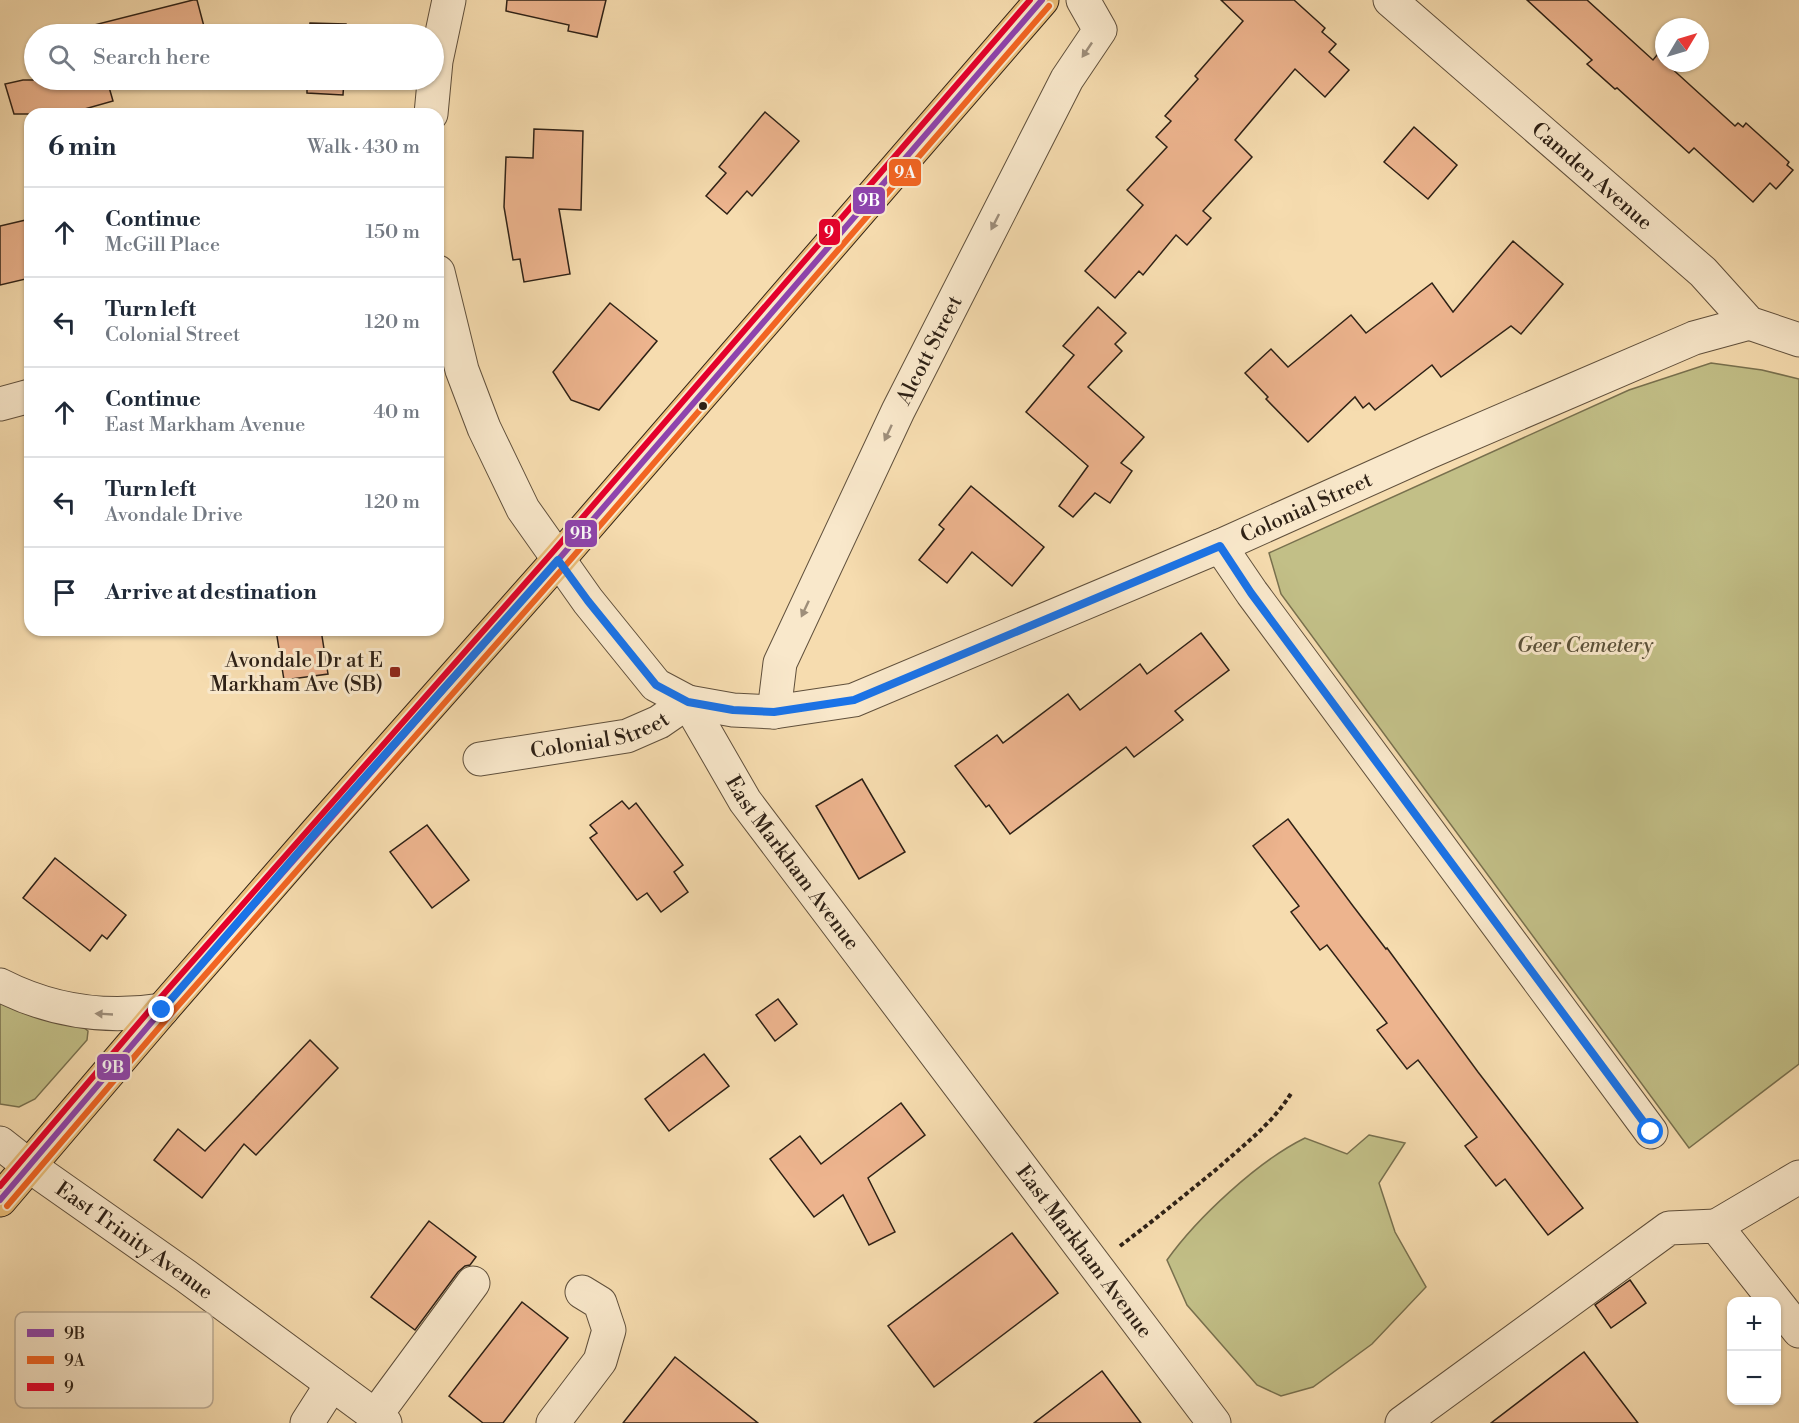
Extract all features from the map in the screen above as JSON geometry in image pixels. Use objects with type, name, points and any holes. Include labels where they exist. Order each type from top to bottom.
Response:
[{"type":"main road","points":[[0,1200],[316,832],[558,560],[1042,0]]},
{"type":"street","points":[[444,24],[449,0]]},
{"type":"street","name":"Alcott Street","points":[[774,712],[780,663],[898,411],[1067,79],[1100,30],[1083,0]]},
{"type":"street","name":"Camden Avenue","points":[[1391,0],[1703,272],[1749,323],[1799,340]]},
{"type":"street","points":[[432,108],[433,90]]},
{"type":"street","points":[[444,304],[462,370],[484,428],[524,509],[588,601],[656,685],[688,702]]},
{"type":"street","name":"Colonial Street","points":[[480,759],[627,736],[659,722],[688,702],[733,710],[774,712],[854,700],[1220,546],[1429,452],[1694,338],[1749,323]]},
{"type":"street","points":[[0,404],[24,398]]},
{"type":"street","points":[[1220,546],[1251,593],[1651,1132]]},
{"type":"street","name":"East Markham Avenue","points":[[688,702],[746,801],[1214,1423]]},
{"type":"street","points":[[0,985],[21,996],[78,1012],[134,1014],[162,1010]]},
{"type":"street","name":"East Trinity Avenue","points":[[0,1143],[28,1166],[186,1276],[380,1419]]},
{"type":"street","points":[[1402,1423],[1669,1228],[1716,1226],[1799,1177]]},
{"type":"street","points":[[1716,1226],[1799,1331]]},
{"type":"street","points":[[380,1419],[474,1282]]},
{"type":"street","points":[[553,1423],[600,1361],[609,1330],[600,1303],[582,1292]]},
{"type":"street","points":[[307,1423],[332,1384]]},
{"type":"path","points":[[1095,1265],[1164,1213],[1260,1132],[1280,1111],[1292,1092]]},
{"type":"green space","name":"Geer Cemetery","points":[[1711,363],[1762,370],[1799,379],[1799,1064],[1689,1148],[1281,594],[1269,553],[1629,390]]},
{"type":"green space","points":[[0,998],[82,1026],[88,1031],[87,1040],[35,1099],[19,1107],[0,1104]]},
{"type":"green space","points":[[1369,1135],[1405,1143],[1379,1183],[1395,1232],[1426,1287],[1372,1344],[1313,1387],[1281,1396],[1257,1385],[1187,1305],[1167,1260],[1211,1209],[1249,1176],[1287,1148],[1305,1138],[1347,1154]]},
{"type":"building","points":[[197,0],[203,24],[98,24]]},
{"type":"building","points":[[507,0],[606,0],[597,37],[568,31],[569,25],[506,11]]},
{"type":"building","points":[[1221,0],[1294,0],[1325,28],[1322,32],[1336,44],[1329,52],[1349,70],[1325,97],[1295,69],[1235,140],[1252,157],[1203,211],[1211,218],[1187,245],[1176,235],[1143,275],[1139,271],[1115,298],[1085,271],[1143,205],[1127,190],[1167,147],[1156,137],[1171,121],[1165,116],[1198,79],[1195,76],[1243,21]]},
{"type":"building","points":[[1527,0],[1587,0],[1653,60],[1655,58],[1655,72],[1676,72],[1735,126],[1738,123],[1743,127],[1746,123],[1789,162],[1787,165],[1793,170],[1776,189],[1770,183],[1753,202],[1694,148],[1689,153],[1617,88],[1615,89],[1587,64],[1592,60]]},
{"type":"building","points":[[24,80],[24,90],[110,90],[113,101],[88,108],[24,108],[24,114],[14,114],[5,84]]},
{"type":"building","points":[[307,90],[343,90],[343,95],[307,93]]},
{"type":"building","points":[[765,112],[799,141],[752,196],[747,191],[727,214],[706,196],[726,173],[719,167]]},
{"type":"building","points":[[1414,127],[1457,165],[1428,199],[1384,162]]},
{"type":"building","points":[[534,129],[583,131],[581,210],[559,209],[570,274],[524,282],[520,259],[513,260],[504,207],[506,157],[533,158]]},
{"type":"building","points":[[24,220],[24,279],[0,285],[0,226]]},
{"type":"building","points":[[1513,241],[1563,284],[1521,334],[1511,326],[1441,377],[1432,365],[1375,410],[1369,403],[1363,408],[1355,397],[1308,442],[1266,399],[1268,397],[1245,373],[1271,349],[1288,367],[1351,315],[1366,333],[1432,283],[1453,312]]},
{"type":"building","points":[[610,303],[657,341],[599,410],[571,400],[553,372]]},
{"type":"building","points":[[1098,307],[1126,333],[1115,344],[1122,351],[1088,387],[1144,437],[1121,463],[1132,471],[1110,503],[1095,493],[1073,517],[1059,506],[1088,466],[1026,412],[1074,355],[1063,346]]},
{"type":"building","points":[[971,486],[1044,547],[1012,586],[972,552],[947,583],[919,560],[944,529],[939,525]]},
{"type":"building","points":[[1201,633],[1229,670],[1175,711],[1183,720],[1134,757],[1126,747],[1010,834],[989,805],[986,807],[955,766],[997,735],[1003,743],[1068,694],[1080,710],[1140,664],[1147,674]]},
{"type":"building","points":[[277,636],[322,636],[328,674],[284,680]]},
{"type":"building","points":[[862,779],[905,852],[859,879],[816,806]]},
{"type":"building","points":[[622,801],[629,809],[636,803],[683,865],[674,872],[688,892],[661,912],[647,893],[637,900],[590,838],[597,833],[590,825]]},
{"type":"building","points":[[1288,819],[1583,1208],[1548,1235],[1505,1179],[1496,1186],[1465,1146],[1477,1137],[1418,1060],[1407,1069],[1377,1030],[1387,1023],[1327,945],[1320,950],[1291,912],[1299,906],[1253,846]]},
{"type":"building","points":[[427,825],[469,880],[432,908],[390,852]]},
{"type":"building","points":[[55,858],[126,915],[107,939],[102,935],[90,951],[23,898]]},
{"type":"building","points":[[778,999],[797,1024],[775,1041],[756,1015]]},
{"type":"building","points":[[310,1040],[338,1068],[256,1155],[244,1144],[202,1198],[154,1160],[178,1129],[205,1151]]},
{"type":"building","points":[[704,1054],[729,1086],[669,1131],[645,1099]]},
{"type":"building","points":[[901,1103],[925,1135],[868,1178],[895,1232],[869,1245],[843,1195],[814,1217],[770,1159],[800,1136],[821,1164]]},
{"type":"building","points":[[429,1221],[476,1257],[470,1265],[458,1272],[415,1330],[371,1297]]},
{"type":"building","points":[[1012,1233],[1058,1293],[934,1387],[888,1326]]},
{"type":"building","points":[[1630,1280],[1646,1303],[1611,1328],[1595,1305]]},
{"type":"building","points":[[522,1302],[568,1338],[503,1423],[483,1423],[449,1396]]},
{"type":"building","points":[[1584,1352],[1638,1423],[1491,1423]]},
{"type":"building","points":[[675,1357],[758,1423],[623,1423]]},
{"type":"building","points":[[1102,1371],[1141,1423],[1034,1423]]},
{"type":"transit line","name":"9","points":[[0,1186],[155,1004],[551,554],[1030,0]]},
{"type":"transit line","name":"9B","points":[[0,1200],[162,1010],[558,560],[1042,0]]},
{"type":"transit line","name":"9A","points":[[7,1206],[169,1016],[565,566],[1049,6]]},
{"type":"place","name":"Avondale Dr at E Markham Ave (SB)","points":[[395,672]]},
{"type":"route","points":[[162,1010],[316,832],[558,560],[656,685],[688,702],[733,710],[774,712],[854,700],[1220,546],[1251,593],[1651,1132]]}]
